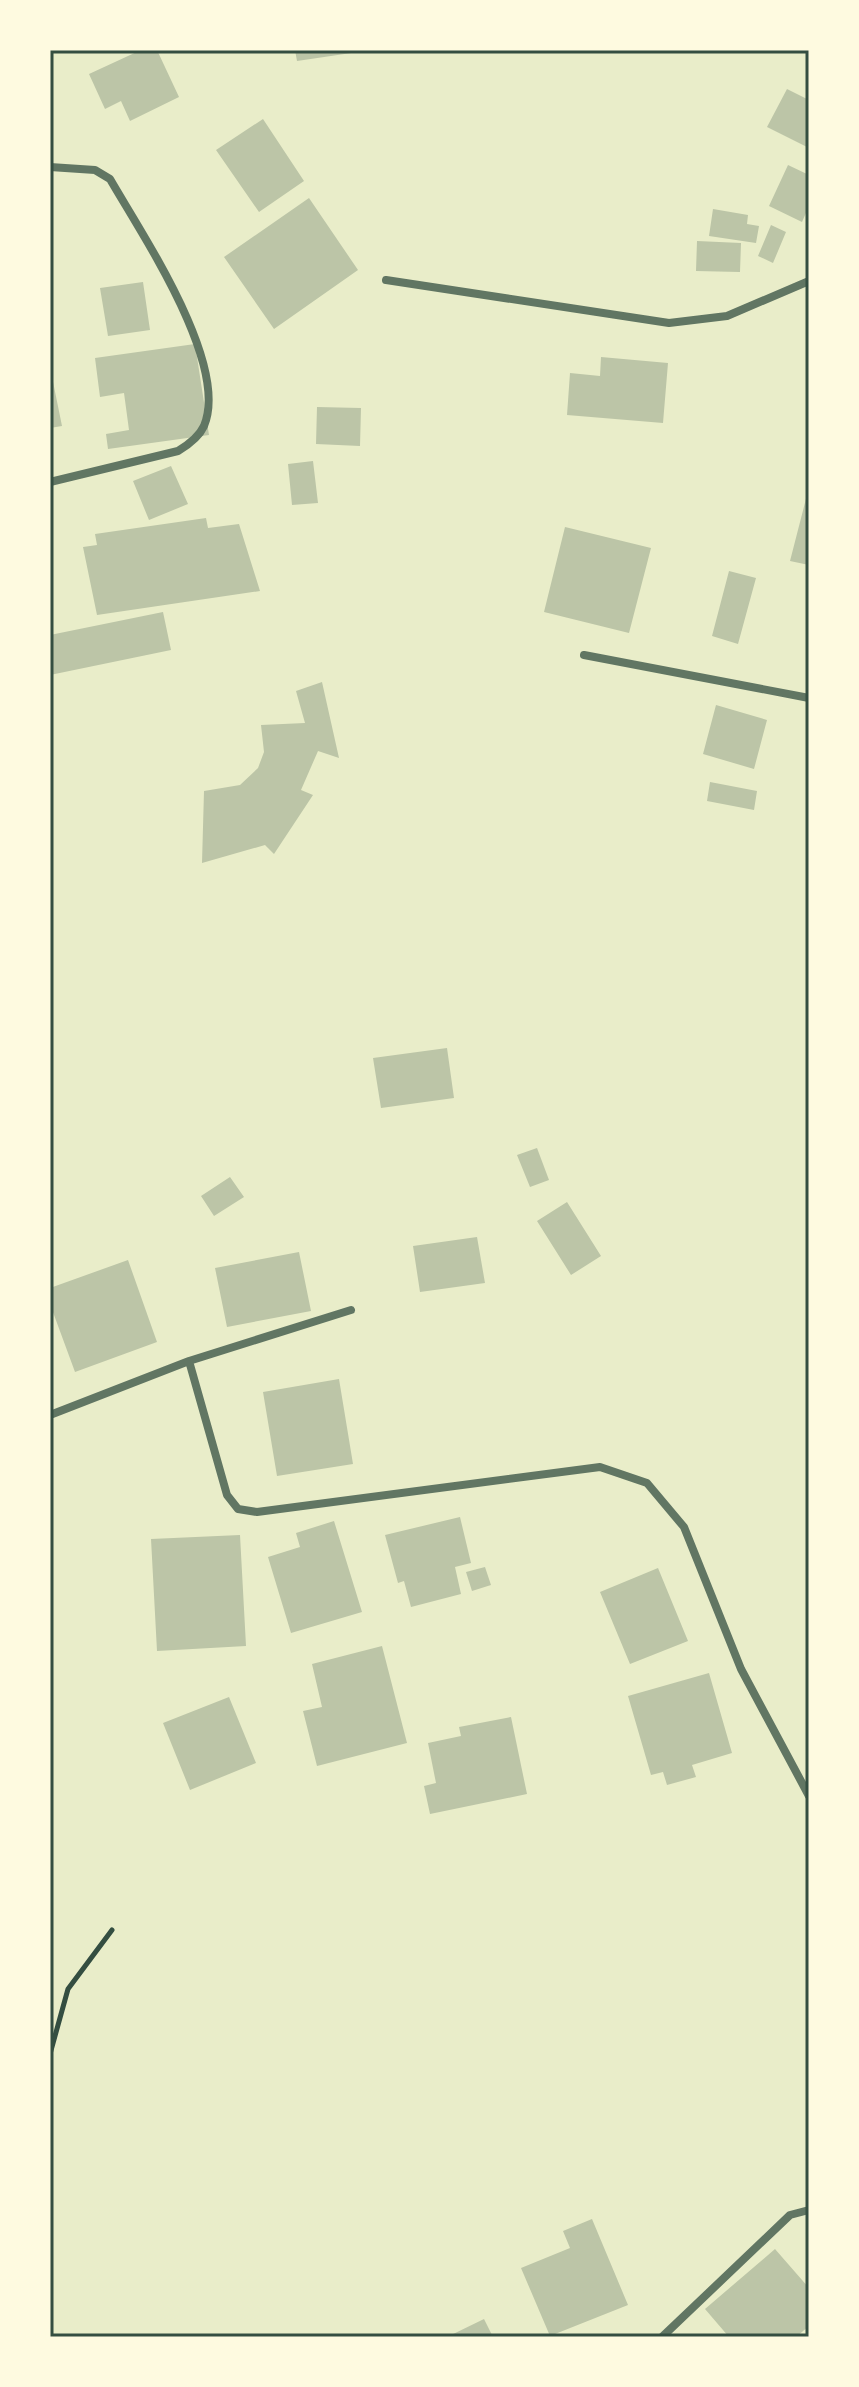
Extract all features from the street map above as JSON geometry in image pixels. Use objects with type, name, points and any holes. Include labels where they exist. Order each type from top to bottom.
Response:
[{"type":"street","points":[[50,167],[95,170],[110,179],[193,326],[209,399],[204,426],[194,441],[178,451],[50,482]]},
{"type":"street","points":[[386,280],[669,323],[727,316],[809,281]]},
{"type":"street","points":[[584,655],[799,699],[809,698]]},
{"type":"street","points":[[50,1415],[189,1361],[351,1310]]},
{"type":"street","points":[[189,1361],[227,1495],[238,1509],[257,1512],[600,1467],[647,1483],[684,1527],[741,1669],[809,1796]]},
{"type":"street","points":[[662,2337],[790,2215],[809,2210]]},
{"type":"path","points":[[50,2054],[68,1989],[112,1930]]},
{"type":"building","points":[[141,50],[157,50],[179,97],[130,121],[121,101],[105,109],[89,74]]},
{"type":"building","points":[[295,50],[358,50],[358,52],[297,61]]},
{"type":"building","points":[[787,89],[809,100],[809,148],[767,127]]},
{"type":"building","points":[[263,119],[304,181],[259,212],[216,150]]},
{"type":"building","points":[[788,165],[809,175],[809,206],[802,222],[769,206]]},
{"type":"building","points":[[309,198],[358,270],[274,329],[224,257]]},
{"type":"building","points":[[713,209],[748,215],[747,224],[759,226],[756,243],[709,236]]},
{"type":"building","points":[[771,225],[786,232],[773,263],[758,256]]},
{"type":"building","points":[[697,241],[741,243],[740,272],[696,271]]},
{"type":"building","points":[[143,282],[150,330],[108,336],[100,288]]},
{"type":"building","points":[[195,344],[209,435],[108,449],[106,434],[129,430],[124,393],[100,397],[95,358]]},
{"type":"building","points":[[601,357],[668,363],[663,423],[567,415],[570,373],[600,376]]},
{"type":"building","points":[[50,367],[62,426],[50,428]]},
{"type":"building","points":[[317,407],[361,408],[360,446],[316,444]]},
{"type":"building","points":[[313,461],[318,503],[292,505],[288,464]]},
{"type":"building","points":[[171,466],[188,504],[149,520],[133,481]]},
{"type":"building","points":[[809,491],[809,565],[790,561]]},
{"type":"building","points":[[206,518],[208,528],[239,524],[260,591],[97,615],[83,547],[97,545],[95,534]]},
{"type":"building","points":[[565,527],[651,548],[629,633],[544,612]]},
{"type":"building","points":[[729,571],[756,578],[738,644],[712,636]]},
{"type":"building","points":[[163,612],[171,650],[50,675],[50,635]]},
{"type":"building","points":[[322,682],[339,758],[318,751],[301,790],[313,795],[274,854],[265,845],[202,863],[204,791],[240,785],[258,768],[264,752],[261,725],[305,723],[296,691]]},
{"type":"building","points":[[716,705],[767,720],[754,769],[703,754]]},
{"type":"building","points":[[710,782],[757,791],[754,810],[707,801]]},
{"type":"building","points":[[447,1048],[454,1098],[381,1108],[373,1058]]},
{"type":"building","points":[[537,1148],[549,1180],[530,1187],[517,1155]]},
{"type":"building","points":[[230,1177],[244,1197],[214,1216],[201,1196]]},
{"type":"building","points":[[567,1202],[601,1256],[571,1275],[537,1221]]},
{"type":"building","points":[[477,1237],[485,1283],[420,1292],[413,1246]]},
{"type":"building","points":[[299,1252],[311,1311],[227,1327],[215,1268]]},
{"type":"building","points":[[128,1260],[157,1342],[75,1372],[50,1304],[50,1288]]},
{"type":"building","points":[[339,1379],[353,1464],[277,1476],[263,1392]]},
{"type":"building","points":[[460,1517],[471,1563],[455,1567],[461,1594],[411,1607],[404,1581],[398,1583],[385,1535]]},
{"type":"building","points":[[334,1521],[362,1612],[291,1633],[268,1557],[300,1547],[296,1533]]},
{"type":"building","points":[[240,1535],[246,1646],[157,1651],[151,1539]]},
{"type":"building","points":[[485,1567],[491,1585],[472,1591],[466,1572]]},
{"type":"building","points":[[658,1568],[688,1641],[630,1664],[600,1592]]},
{"type":"building","points":[[382,1646],[407,1743],[317,1766],[303,1711],[322,1707],[312,1664]]},
{"type":"building","points":[[709,1673],[732,1753],[692,1765],[696,1777],[667,1785],[663,1772],[651,1775],[628,1696]]},
{"type":"building","points":[[229,1697],[256,1763],[190,1790],[163,1723]]},
{"type":"building","points":[[511,1717],[527,1794],[430,1814],[424,1786],[436,1783],[428,1743],[461,1736],[459,1727]]},
{"type":"building","points":[[592,2219],[628,2305],[550,2336],[521,2268],[570,2248],[563,2231]]},
{"type":"building","points":[[775,2249],[809,2288],[809,2326],[796,2337],[729,2337],[705,2309]]},
{"type":"building","points":[[484,2319],[493,2337],[447,2337]]}]
